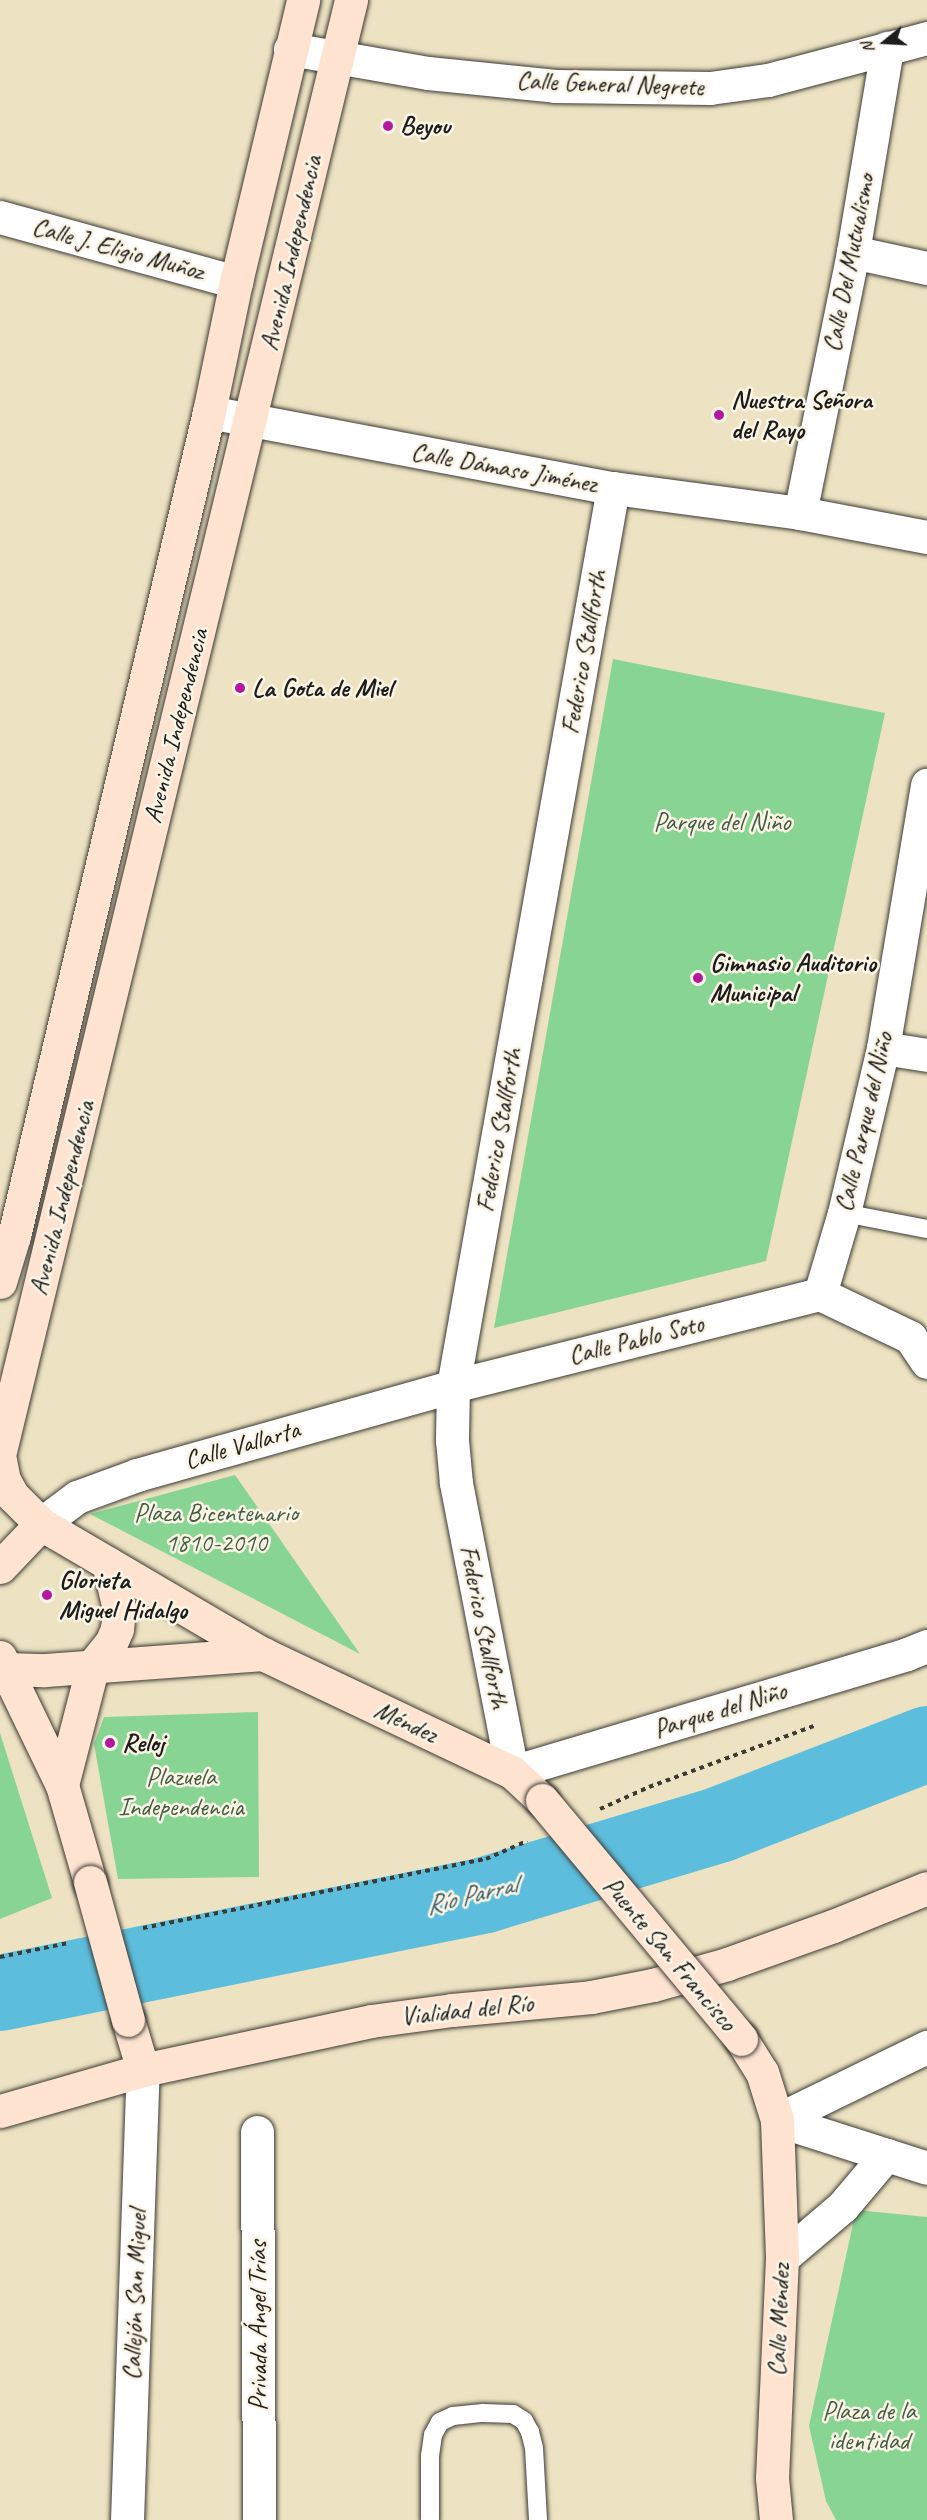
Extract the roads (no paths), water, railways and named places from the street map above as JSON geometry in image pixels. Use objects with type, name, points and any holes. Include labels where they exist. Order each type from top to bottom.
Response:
[{"type":"main road","name":"Avenida Independencia","points":[[0,1282],[7,1234],[209,412],[236,282],[303,0]]},
{"type":"main road","name":"Avenida Independencia","points":[[0,1451],[251,422],[351,0]]},
{"type":"main road","points":[[0,1460],[4,1480],[13,1496],[41,1524],[263,1654]]},
{"type":"main road","points":[[0,1567],[41,1524]]},
{"type":"main road","points":[[62,1785],[93,1665],[111,1643],[117,1629],[119,1609],[108,1563]]},
{"type":"main road","points":[[2,1665],[45,1670],[263,1654]]},
{"type":"main road","name":"Méndez","points":[[263,1654],[512,1772],[542,1800]]},
{"type":"main road","points":[[2,1665],[62,1785],[142,2070]]},
{"type":"main road","name":"Puente San Francisco","points":[[542,1800],[741,2039],[762,2072],[777,2120]]},
{"type":"main road","name":"Vialidad del Río","points":[[0,2111],[142,2070],[371,2021],[591,1997],[653,1985],[727,1964],[833,1926],[927,1888]]},
{"type":"main road","name":"Calle Méndez","points":[[776,2520],[772,2478],[782,2258],[777,2120]]},
{"type":"street","name":"Calle General Negrete","points":[[290,50],[428,73],[555,86],[710,88],[768,80],[927,38]]},
{"type":"street","name":"Calle Del Mutualismo","points":[[800,513],[853,252],[887,48]]},
{"type":"street","name":"Calle J. Eligio Muñoz","points":[[0,217],[236,282]]},
{"type":"street","points":[[853,252],[927,268]]},
{"type":"street","name":"Calle Dámaso Jiménez","points":[[209,412],[251,422],[613,488],[800,513],[927,537]]},
{"type":"street","name":"Federico Stallforth","points":[[512,1772],[456,1483],[452,1440],[453,1386],[613,488]]},
{"type":"street","name":"Calle Parque del Niño","points":[[820,1294],[844,1213],[883,1048],[927,785]]},
{"type":"street","points":[[883,1048],[927,1055]]},
{"type":"street","points":[[7,1234],[51,1246]]},
{"type":"street","points":[[820,1294],[910,1338],[927,1362]]},
{"type":"street","name":"Calle Pablo Soto","points":[[453,1386],[820,1294]]},
{"type":"street","name":"Calle Vallarta","points":[[41,1524],[77,1497],[137,1475],[453,1386]]},
{"type":"street","name":"Parque del Niño","points":[[512,1772],[896,1658],[927,1646]]},
{"type":"street","points":[[777,2120],[927,2047]]},
{"type":"street","name":"Callejón San Miguel","points":[[127,2520],[142,2070]]},
{"type":"street","points":[[777,2120],[927,2168]]},
{"type":"street","name":"Privada Ángel Trías","points":[[257,2132],[259,2520]]},
{"type":"street","points":[[782,2258],[843,2206],[886,2156]]},
{"type":"lane","points":[[844,1213],[927,1229]]},
{"type":"lane","points":[[430,2520],[430,2456],[433,2435],[440,2422],[453,2416],[483,2413],[513,2414],[524,2421],[530,2432],[534,2448],[538,2520]]},
{"type":"waterway","name":"Río Parral","points":[[0,1993],[485,1895],[721,1824],[927,1744]]},
{"type":"place","name":"Beyou","points":[[388,126]]},
{"type":"place","name":"Nuestra Señora del Rayo","points":[[719,415]]},
{"type":"place","name":"La Gota de Miel","points":[[240,688]]},
{"type":"place","name":"Gimnasio Auditorio Municipal","points":[[698,978]]},
{"type":"place","name":"Glorieta Miguel Hidalgo","points":[[47,1595]]},
{"type":"place","name":"Reloj","points":[[110,1743]]},
{"type":"park label","name":"Plaza Bicentenario 1810-2010","points":[[216,1528]]},
{"type":"park label","name":"Plazuela Independencia","points":[[181,1792]]},
{"type":"park label","name":"Plaza de la identidad","points":[[869,2426]]}]
